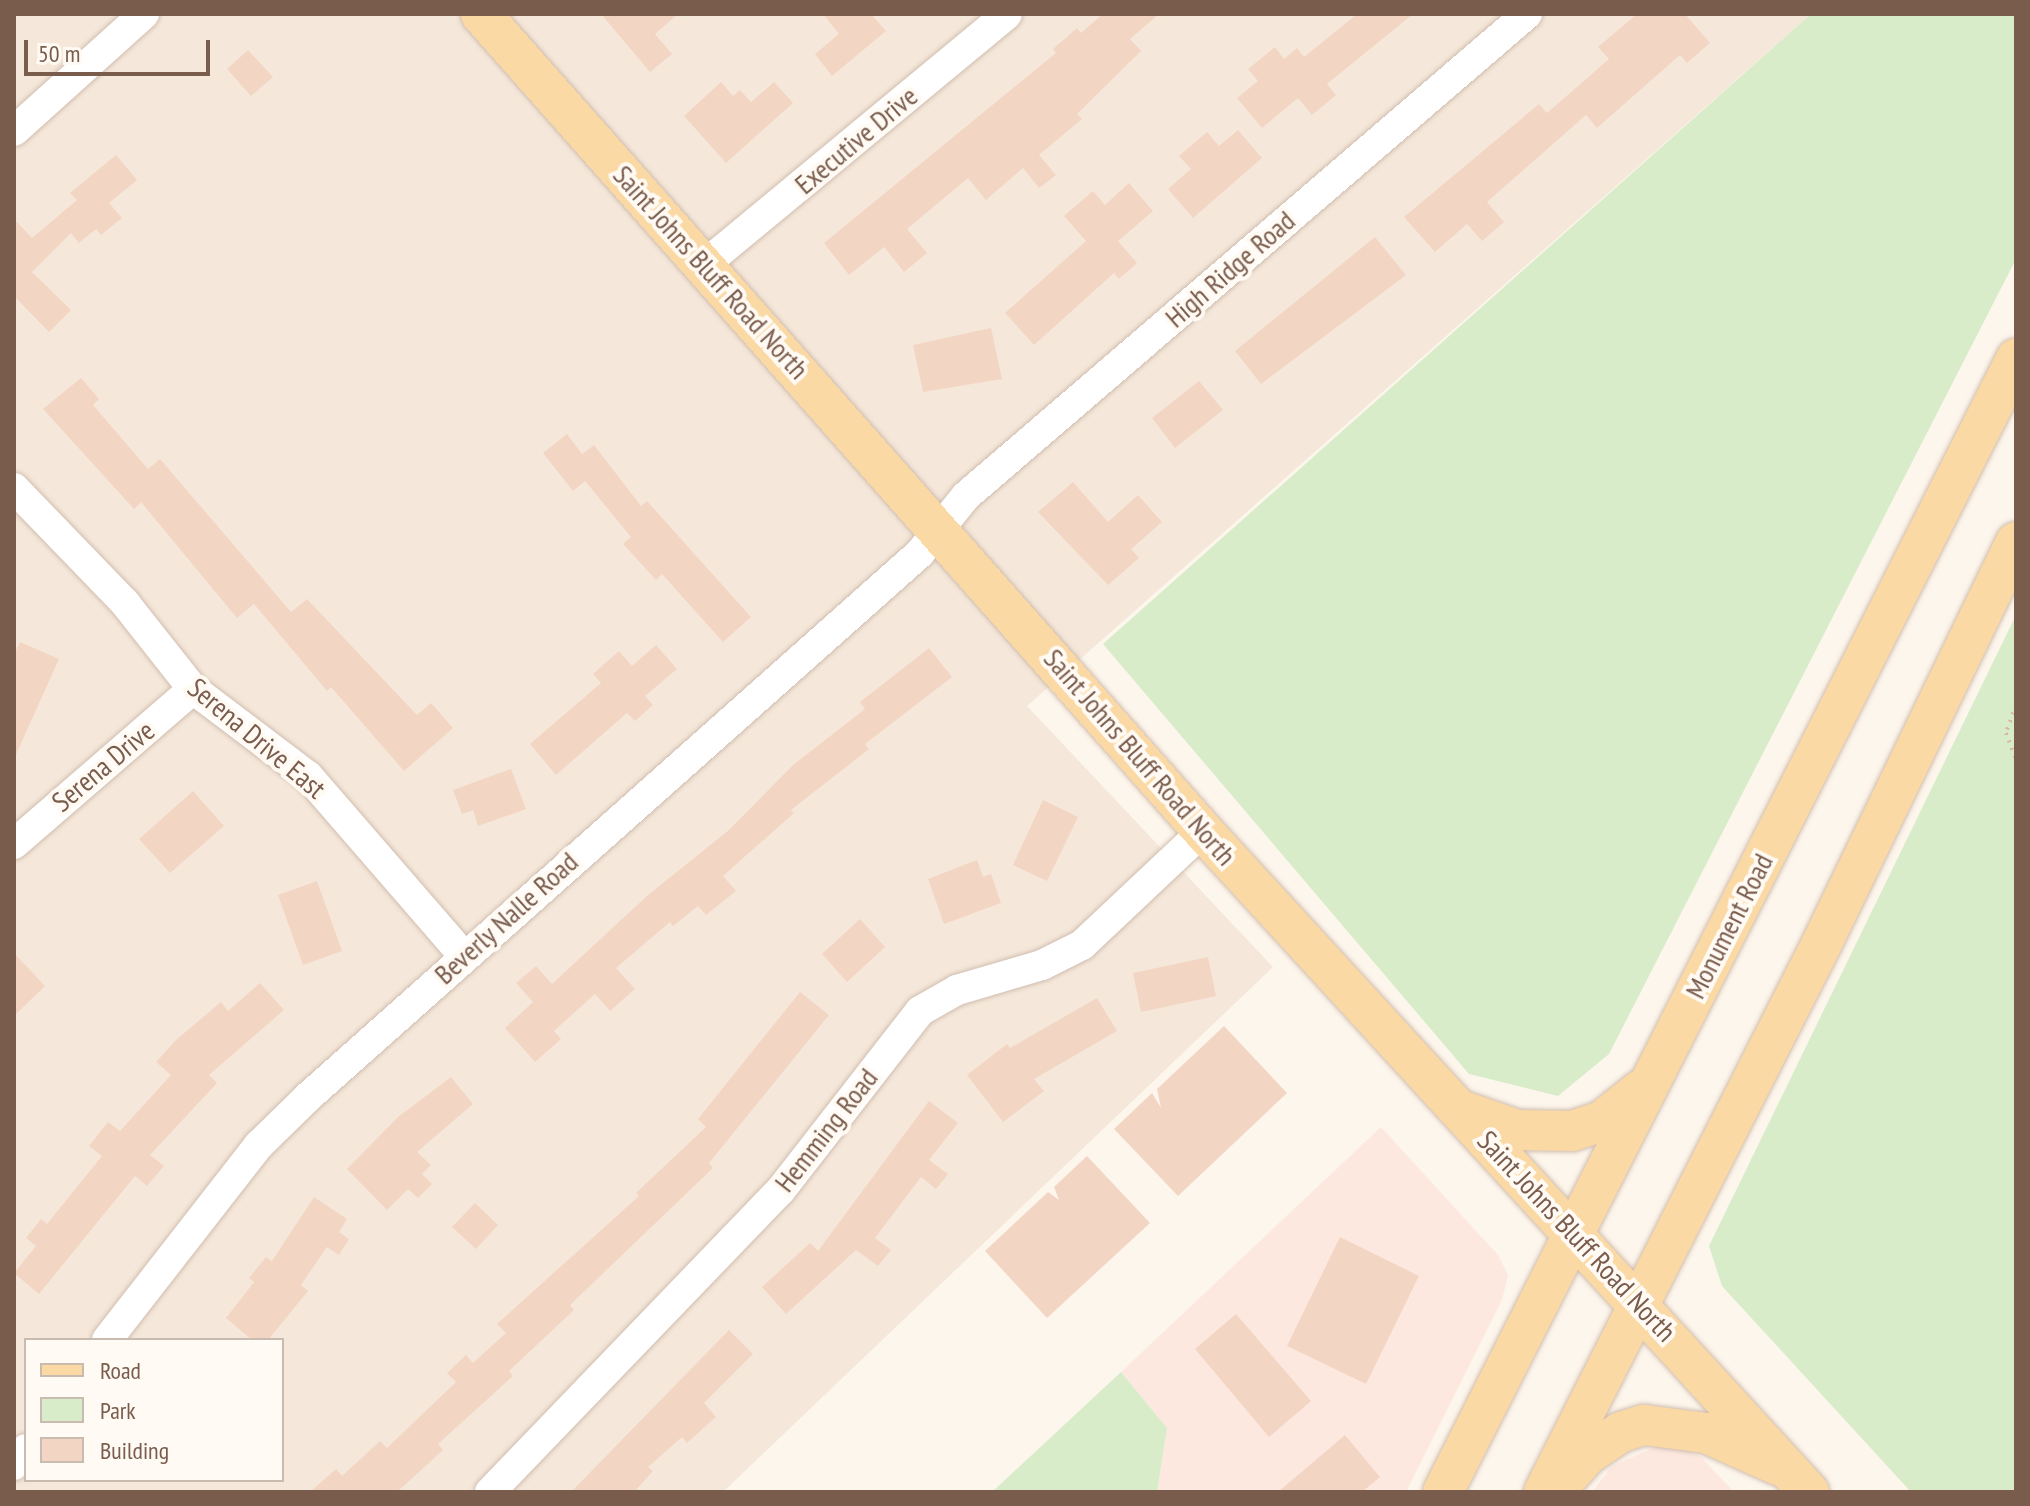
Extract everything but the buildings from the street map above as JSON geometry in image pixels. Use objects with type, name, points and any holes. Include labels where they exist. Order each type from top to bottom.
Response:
[{"type":"main road","name":"Saint Johns Bluff Road North","points":[[481,14],[942,531],[1203,831],[1638,1301],[1799,1481]]},
{"type":"main road","name":"Monument Road","points":[[1443,1492],[2016,359]]},
{"type":"main road","points":[[1544,1492],[1638,1301],[1822,943],[2016,542]]},
{"type":"main road","points":[[1460,1110],[1517,1130],[1572,1131],[1602,1121],[1651,1081]]},
{"type":"main road","points":[[1553,1492],[1587,1455],[1621,1432],[1644,1425],[1706,1433],[1799,1481]]},
{"type":"street","points":[[14,131],[144,14]]},
{"type":"street","name":"High Ridge Road","points":[[942,531],[966,496],[1527,14]]},
{"type":"street","name":"Executive Drive","points":[[704,265],[986,20]]},
{"type":"street","name":"Serena Drive East","points":[[14,488],[125,603],[193,689],[308,776],[464,956]]},
{"type":"street","name":"Beverly Nalle Road","points":[[109,1338],[259,1145],[464,956],[942,531]]},
{"type":"street","name":"Serena Drive","points":[[14,844],[193,689]]},
{"type":"street","name":"Hemming Road","points":[[490,1492],[780,1191],[920,1011],[957,990],[1042,965],[1082,945],[1203,831]]},
{"type":"path","points":[[2016,705],[2006,733],[2016,759]]},
{"type":"shaded area","points":[[14,14],[1811,14],[1027,706],[1273,967],[723,1492],[14,1492]]},
{"type":"shaded area","points":[[1381,1127],[1498,1255],[1508,1275],[1502,1300],[1406,1492],[1157,1492],[1167,1428],[1121,1372]]},
{"type":"shaded area","points":[[1658,1446],[1679,1447],[1701,1457],[1734,1492],[1592,1492],[1612,1466]]},
{"type":"green space","points":[[1811,14],[2016,14],[2016,259],[1609,1054],[1558,1096],[1469,1074],[1103,644]]},
{"type":"green space","points":[[2016,615],[2016,1492],[1911,1492],[1722,1286],[1709,1246]]},
{"type":"green space","points":[[1121,1372],[1167,1428],[1157,1492],[992,1492]]}]
